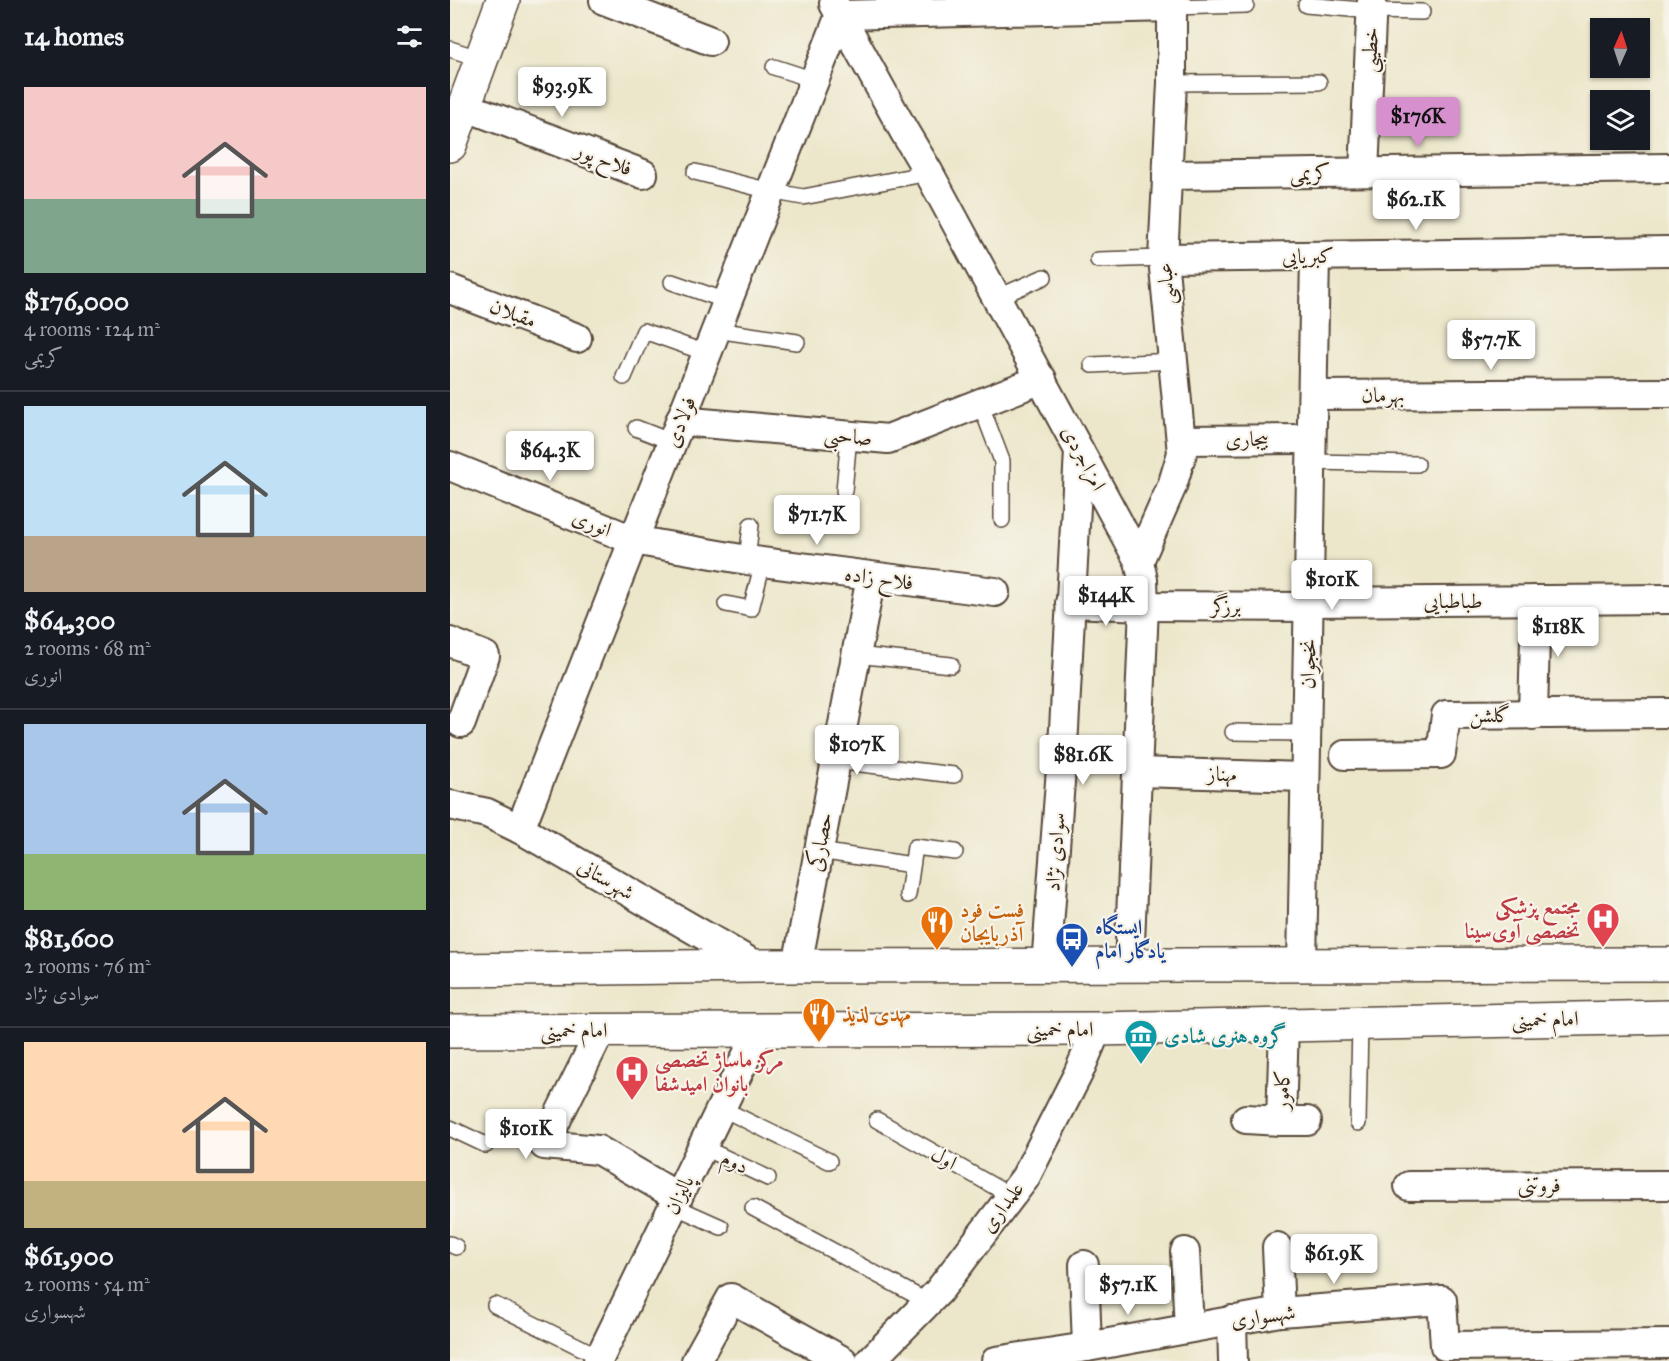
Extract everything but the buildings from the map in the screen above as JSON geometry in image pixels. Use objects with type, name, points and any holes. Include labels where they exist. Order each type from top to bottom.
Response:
[{"type":"main road","points":[[450,145],[503,0]]},
{"type":"main road","points":[[450,970],[757,966],[1669,964]]},
{"type":"main road","name":"امام خمینی","points":[[450,1031],[1097,1029],[1669,1017]]},
{"type":"street","points":[[604,0],[711,41]]},
{"type":"street","points":[[836,7],[1173,4]]},
{"type":"street","name":"عباسی","points":[[1139,561],[1172,486],[1182,453],[1163,258],[1172,83],[1173,4]]},
{"type":"street","name":"خطیبی","points":[[1364,172],[1372,5]]},
{"type":"street","name":"فولادی","points":[[520,829],[814,80],[836,7]]},
{"type":"street","name":"امزاجردی","points":[[836,7],[1042,379],[1139,561],[1143,580],[1144,606],[1129,966]]},
{"type":"street","name":"فلاح پور","points":[[464,106],[643,174]]},
{"type":"street","name":"کریمی","points":[[1167,175],[1669,168]]},
{"type":"street","name":"کبریایی","points":[[1163,258],[1669,251]]},
{"type":"street","name":"نخجوان","points":[[1302,965],[1315,256]]},
{"type":"street","name":"مقبلان","points":[[450,289],[577,338]]},
{"type":"street","name":"صاحبی","points":[[676,432],[888,439],[1042,379]]},
{"type":"street","name":"بهرمان","points":[[1312,395],[1669,393]]},
{"type":"street","name":"بیجاری","points":[[1182,440],[1311,450]]},
{"type":"street","name":"سوادی نژاد","points":[[1046,966],[1064,729],[1079,451]]},
{"type":"street","name":"انوری","points":[[450,466],[633,540]]},
{"type":"street","name":"فلاح زاده","points":[[633,540],[755,561],[995,592]]},
{"type":"street","name":"حصارکی","points":[[797,966],[871,577]]},
{"type":"street","name":"طباطبایی","points":[[1309,604],[1669,599]]},
{"type":"street","points":[[1533,715],[1536,600]]},
{"type":"street","points":[[1070,603],[1144,606]]},
{"type":"street","name":"برزگر","points":[[1144,606],[1309,604]]},
{"type":"street","points":[[450,642],[485,656],[461,723]]},
{"type":"street","name":"گلشن","points":[[1345,755],[1441,754],[1446,715],[1669,713]]},
{"type":"street","name":"مهناز","points":[[1138,772],[1305,777]]},
{"type":"street","name":"شهرستانی","points":[[450,805],[487,813],[520,829],[757,966]]},
{"type":"street","name":"کامور","points":[[1246,1119],[1294,1121],[1284,1025]]},
{"type":"street","name":"علمداری","points":[[870,1361],[928,1302],[1011,1196],[1030,1167],[1078,1074],[1097,1029]]},
{"type":"street","points":[[601,1030],[544,1145],[598,1150],[676,1201]]},
{"type":"street","name":"پالیزان","points":[[602,1360],[759,1030]]},
{"type":"street","name":"فروتنی","points":[[1409,1186],[1669,1185]]},
{"type":"street","points":[[1277,1247],[1280,1312]]},
{"type":"street","points":[[1185,1252],[1189,1328]]},
{"type":"street","points":[[1084,1265],[1087,1347]]},
{"type":"street","points":[[696,1361],[731,1298],[843,1361]]},
{"type":"street","name":"شهسواری","points":[[996,1361],[1031,1358],[1280,1312],[1442,1300],[1445,1346],[1669,1344]]},
{"type":"street","points":[[1232,1320],[1233,1361]]},
{"type":"lane","points":[[1173,4],[1246,5]]},
{"type":"lane","points":[[1306,5],[1372,5],[1422,12]]},
{"type":"lane","points":[[450,49],[481,60]]},
{"type":"lane","points":[[774,67],[814,80]]},
{"type":"lane","points":[[1172,83],[1319,82]]},
{"type":"lane","points":[[695,172],[803,197],[929,173]]},
{"type":"lane","points":[[1098,260],[1163,258]]},
{"type":"lane","points":[[996,298],[1044,277]]},
{"type":"lane","points":[[672,282],[727,301]]},
{"type":"lane","points":[[624,377],[644,331],[711,342],[797,342]]},
{"type":"lane","points":[[1092,365],[1174,361]]},
{"type":"lane","points":[[980,403],[1002,460],[1002,520]]},
{"type":"lane","points":[[636,428],[676,432]]},
{"type":"lane","points":[[844,491],[849,436]]},
{"type":"lane","points":[[1311,450],[1418,464]]},
{"type":"lane","points":[[726,604],[751,609],[755,561],[751,525]]},
{"type":"lane","points":[[856,655],[951,665]]},
{"type":"lane","points":[[1233,732],[1306,733]]},
{"type":"lane","points":[[836,761],[954,775]]},
{"type":"lane","points":[[908,895],[915,847],[955,852]]},
{"type":"lane","points":[[819,851],[912,865]]},
{"type":"lane","points":[[1358,1123],[1360,1023]]},
{"type":"lane","points":[[721,1108],[830,1161]]},
{"type":"lane","name":"اول","points":[[877,1120],[1011,1196]]},
{"type":"lane","points":[[450,1128],[486,1145]]},
{"type":"lane","name":"دوم","points":[[702,1147],[768,1178]]},
{"type":"lane","points":[[676,1201],[721,1227]]},
{"type":"lane","points":[[753,1208],[928,1302]]},
{"type":"lane","points":[[495,1305],[602,1360]]},
{"type":"place","name":"مجتمع پزشکی تخصصی آوی‌سینا","points":[[1603,948]]},
{"type":"place","name":"فست فود آذربایجان","points":[[937,951]]},
{"type":"place","name":"ایستگاه یادگار امام","points":[[1072,968]]},
{"type":"place","name":"مهدی لذیذ","points":[[819,1043]]},
{"type":"place","name":"گروه هنری شادی","points":[[1141,1065]]},
{"type":"place","name":"مرکز ماساژ تخصصی بانوان امیدشفا","points":[[632,1101]]}]
